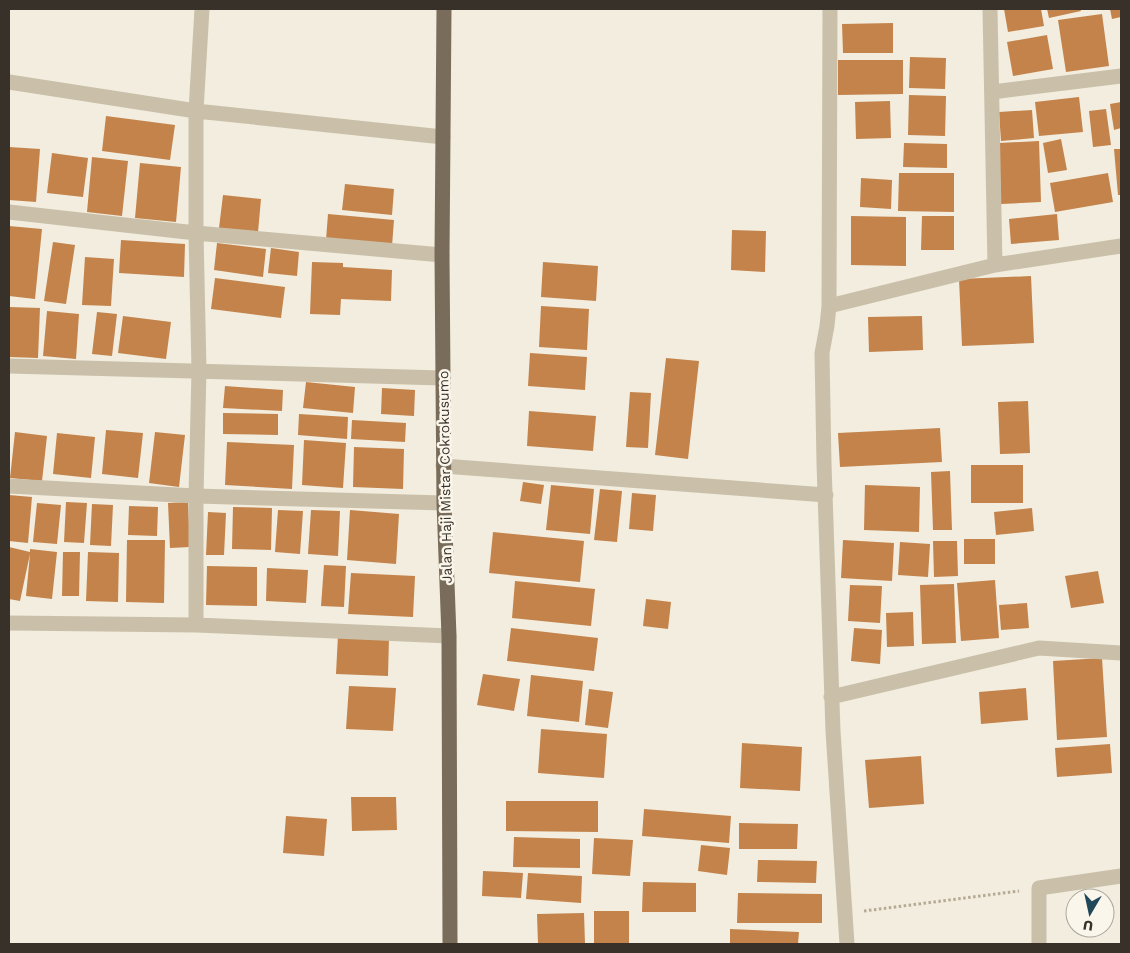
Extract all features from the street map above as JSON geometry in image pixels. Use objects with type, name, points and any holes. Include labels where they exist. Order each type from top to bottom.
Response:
[{"type":"main road","name":"Jalan Haji Mistar Cokrokusumo","points":[[444,9],[442,378],[449,636],[450,944]]},
{"type":"street","points":[[196,625],[196,496],[199,370],[196,111],[202,9]]},
{"type":"street","points":[[830,9],[829,306],[822,353],[831,697],[847,944]]},
{"type":"street","points":[[990,9],[995,265]]},
{"type":"street","points":[[992,92],[1121,76]]},
{"type":"street","points":[[9,82],[196,111],[443,137]]},
{"type":"street","points":[[9,212],[196,233],[442,255]]},
{"type":"street","points":[[829,306],[995,265],[1121,246]]},
{"type":"street","points":[[9,366],[442,378]]},
{"type":"street","points":[[443,466],[826,495]]},
{"type":"street","points":[[9,486],[196,496],[444,503]]},
{"type":"street","points":[[9,623],[196,625],[449,636]]},
{"type":"street","points":[[831,697],[1039,648],[1121,653]]},
{"type":"street","points":[[1039,944],[1039,888],[1121,876]]},
{"type":"path","points":[[845,914],[1039,888]]},
{"type":"building","points":[[1004,9],[1041,9],[1044,26],[1008,32]]},
{"type":"building","points":[[1047,9],[1080,9],[1081,11],[1049,18]]},
{"type":"building","points":[[1110,9],[1121,9],[1121,17],[1112,19]]},
{"type":"building","points":[[1102,14],[1109,66],[1066,72],[1058,20]]},
{"type":"building","points":[[893,23],[893,53],[843,53],[842,24]]},
{"type":"building","points":[[1047,35],[1053,69],[1013,76],[1007,42]]},
{"type":"building","points":[[910,57],[946,58],[945,89],[909,88]]},
{"type":"building","points":[[838,60],[903,60],[903,94],[838,95]]},
{"type":"building","points":[[909,95],[946,96],[945,136],[908,135]]},
{"type":"building","points":[[1079,97],[1083,132],[1039,136],[1035,102]]},
{"type":"building","points":[[890,101],[891,138],[856,139],[855,102]]},
{"type":"building","points":[[1121,102],[1121,128],[1114,130],[1110,104]]},
{"type":"building","points":[[1106,109],[1111,145],[1093,147],[1089,111]]},
{"type":"building","points":[[1032,110],[1034,138],[1001,141],[999,112]]},
{"type":"building","points":[[106,116],[175,125],[170,160],[102,151]]},
{"type":"building","points":[[1061,139],[1067,170],[1048,173],[1043,143]]},
{"type":"building","points":[[1039,141],[1041,202],[1001,204],[999,143]]},
{"type":"building","points":[[904,143],[947,144],[947,168],[903,167]]},
{"type":"building","points":[[9,147],[40,149],[36,202],[9,200]]},
{"type":"building","points":[[1114,149],[1121,149],[1121,195],[1118,195]]},
{"type":"building","points":[[52,153],[88,158],[83,197],[47,193]]},
{"type":"building","points":[[92,157],[128,161],[122,216],[87,212]]},
{"type":"building","points":[[140,163],[181,167],[176,222],[135,218]]},
{"type":"building","points":[[899,173],[954,173],[954,212],[898,211]]},
{"type":"building","points":[[1108,173],[1113,202],[1055,212],[1050,183]]},
{"type":"building","points":[[861,178],[892,180],[891,209],[860,207]]},
{"type":"building","points":[[345,184],[394,189],[392,215],[342,210]]},
{"type":"building","points":[[223,195],[261,199],[258,232],[219,228]]},
{"type":"building","points":[[328,214],[394,220],[392,246],[326,240]]},
{"type":"building","points":[[1057,214],[1059,240],[1011,244],[1009,219]]},
{"type":"building","points":[[851,216],[906,217],[906,266],[851,265]]},
{"type":"building","points":[[922,216],[954,216],[954,250],[921,250]]},
{"type":"building","points":[[9,226],[42,229],[35,299],[9,296]]},
{"type":"building","points":[[732,230],[766,231],[765,272],[731,270]]},
{"type":"building","points":[[121,240],[185,244],[184,277],[119,273]]},
{"type":"building","points":[[53,242],[75,245],[66,304],[44,301]]},
{"type":"building","points":[[217,243],[266,249],[263,277],[214,270]]},
{"type":"building","points":[[271,248],[299,252],[297,276],[268,273]]},
{"type":"building","points":[[85,257],[114,259],[111,306],[82,305]]},
{"type":"building","points":[[312,262],[343,263],[343,267],[392,270],[391,301],[341,299],[340,315],[310,314]]},
{"type":"building","points":[[543,262],[598,266],[596,301],[541,297]]},
{"type":"building","points":[[1031,276],[1034,343],[962,346],[959,279]]},
{"type":"building","points":[[215,278],[285,287],[281,318],[211,309]]},
{"type":"building","points":[[541,306],[589,309],[587,350],[539,347]]},
{"type":"building","points":[[9,307],[40,308],[38,358],[9,357]]},
{"type":"building","points":[[47,311],[79,314],[76,359],[43,356]]},
{"type":"building","points":[[97,312],[117,314],[112,356],[92,354]]},
{"type":"building","points":[[123,316],[171,322],[166,359],[118,353]]},
{"type":"building","points":[[922,316],[923,350],[869,352],[868,317]]},
{"type":"building","points":[[530,353],[587,357],[585,390],[528,386]]},
{"type":"building","points":[[666,358],[699,361],[688,459],[655,455]]},
{"type":"building","points":[[306,382],[355,387],[353,413],[303,408]]},
{"type":"building","points":[[225,386],[283,390],[282,411],[223,408]]},
{"type":"building","points":[[382,388],[415,390],[414,416],[381,414]]},
{"type":"building","points":[[630,392],[651,393],[648,448],[626,447]]},
{"type":"building","points":[[1028,401],[1030,453],[1000,454],[998,402]]},
{"type":"building","points":[[529,411],[596,416],[593,451],[527,446]]},
{"type":"building","points":[[223,413],[278,414],[278,435],[223,434]]},
{"type":"building","points":[[299,414],[348,417],[347,439],[298,435]]},
{"type":"building","points":[[352,420],[406,423],[405,442],[351,439]]},
{"type":"building","points":[[940,428],[942,462],[840,467],[838,433]]},
{"type":"building","points":[[106,430],[143,433],[138,478],[102,474]]},
{"type":"building","points":[[15,432],[47,436],[42,481],[10,478]]},
{"type":"building","points":[[155,432],[185,435],[179,487],[149,483]]},
{"type":"building","points":[[57,433],[95,437],[91,478],[53,474]]},
{"type":"building","points":[[304,440],[346,443],[343,488],[302,485]]},
{"type":"building","points":[[227,442],[294,445],[292,489],[225,485]]},
{"type":"building","points":[[354,447],[404,449],[403,489],[353,487]]},
{"type":"building","points":[[971,465],[1023,465],[1023,503],[971,503]]},
{"type":"building","points":[[950,471],[952,530],[933,530],[931,472]]},
{"type":"building","points":[[523,482],[544,485],[541,504],[520,501]]},
{"type":"building","points":[[551,485],[594,489],[590,534],[546,530]]},
{"type":"building","points":[[865,485],[920,487],[919,532],[864,530]]},
{"type":"building","points":[[600,489],[622,491],[617,542],[594,540]]},
{"type":"building","points":[[632,493],[656,495],[653,531],[629,529]]},
{"type":"building","points":[[9,495],[32,497],[28,543],[9,541]]},
{"type":"building","points":[[66,502],[87,503],[84,543],[64,542]]},
{"type":"building","points":[[188,502],[190,547],[170,548],[168,503]]},
{"type":"building","points":[[37,503],[61,505],[57,544],[33,542]]},
{"type":"building","points":[[92,504],[113,505],[111,546],[90,545]]},
{"type":"building","points":[[129,506],[158,507],[157,536],[128,535]]},
{"type":"building","points":[[233,507],[272,508],[271,550],[232,549]]},
{"type":"building","points":[[1032,508],[1034,531],[996,535],[994,512]]},
{"type":"building","points":[[278,510],[303,511],[300,554],[275,552]]},
{"type":"building","points":[[311,510],[340,511],[338,556],[308,554]]},
{"type":"building","points":[[350,510],[399,514],[396,564],[347,560]]},
{"type":"building","points":[[208,512],[226,513],[224,555],[206,555]]},
{"type":"building","points":[[493,532],[584,541],[580,582],[489,573]]},
{"type":"building","points":[[964,539],[995,539],[995,564],[964,564]]},
{"type":"building","points":[[127,540],[165,540],[164,603],[126,602]]},
{"type":"building","points":[[843,540],[894,543],[892,581],[841,578]]},
{"type":"building","points":[[933,541],[957,541],[958,576],[934,577]]},
{"type":"building","points":[[900,542],[930,544],[928,577],[898,575]]},
{"type":"building","points":[[9,547],[30,552],[30,549],[57,552],[52,599],[26,596],[30,554],[20,601],[9,599]]},
{"type":"building","points":[[63,552],[80,552],[79,596],[62,596]]},
{"type":"building","points":[[88,552],[119,553],[118,602],[86,601]]},
{"type":"building","points":[[324,565],[346,566],[344,607],[321,606]]},
{"type":"building","points":[[207,566],[257,567],[257,606],[206,605]]},
{"type":"building","points":[[267,568],[308,570],[306,603],[266,601]]},
{"type":"building","points":[[1098,571],[1104,603],[1071,608],[1065,576]]},
{"type":"building","points":[[351,573],[415,576],[413,617],[348,614]]},
{"type":"building","points":[[995,580],[999,638],[961,641],[957,583]]},
{"type":"building","points":[[515,581],[595,589],[591,626],[512,618]]},
{"type":"building","points":[[954,584],[956,643],[922,644],[920,585]]},
{"type":"building","points":[[850,585],[882,586],[880,623],[848,621]]},
{"type":"building","points":[[646,599],[671,602],[668,629],[643,626]]},
{"type":"building","points":[[1027,603],[1029,628],[1001,630],[999,605]]},
{"type":"building","points":[[913,612],[914,646],[887,647],[886,613]]},
{"type":"building","points":[[511,628],[598,638],[594,671],[507,661]]},
{"type":"building","points":[[854,628],[882,630],[880,664],[851,661]]},
{"type":"building","points":[[338,635],[389,638],[388,676],[336,674]]},
{"type":"building","points":[[1102,658],[1107,737],[1057,740],[1053,661]]},
{"type":"building","points":[[483,674],[520,679],[514,711],[477,705]]},
{"type":"building","points":[[531,675],[583,681],[579,722],[527,716]]},
{"type":"building","points":[[349,686],[396,688],[393,731],[346,729]]},
{"type":"building","points":[[1026,688],[1028,720],[981,724],[979,692]]},
{"type":"building","points":[[589,689],[613,692],[608,728],[585,725]]},
{"type":"building","points":[[541,729],[607,734],[604,778],[538,773]]},
{"type":"building","points":[[742,743],[802,747],[800,791],[740,788]]},
{"type":"building","points":[[1110,744],[1112,773],[1057,777],[1055,748]]},
{"type":"building","points":[[921,756],[924,804],[869,808],[865,760]]},
{"type":"building","points":[[351,797],[396,797],[397,830],[352,831]]},
{"type":"building","points":[[506,801],[598,801],[598,832],[506,831]]},
{"type":"building","points":[[644,809],[731,816],[729,843],[642,836]]},
{"type":"building","points":[[286,816],[327,819],[324,856],[283,853]]},
{"type":"building","points":[[739,823],[798,824],[797,849],[739,849]]},
{"type":"building","points":[[514,837],[580,839],[580,868],[513,867]]},
{"type":"building","points":[[594,838],[633,840],[630,876],[592,874]]},
{"type":"building","points":[[701,845],[730,848],[727,875],[698,871]]},
{"type":"building","points":[[758,860],[817,861],[816,883],[757,882]]},
{"type":"building","points":[[483,871],[523,873],[521,898],[482,896]]},
{"type":"building","points":[[528,873],[582,876],[581,903],[526,899]]},
{"type":"building","points":[[643,882],[696,883],[696,912],[642,912]]},
{"type":"building","points":[[738,893],[822,894],[822,923],[737,923]]},
{"type":"building","points":[[594,911],[629,911],[629,944],[594,944]]},
{"type":"building","points":[[584,913],[585,944],[538,944],[537,914]]},
{"type":"building","points":[[730,929],[799,932],[798,944],[730,944]]}]
